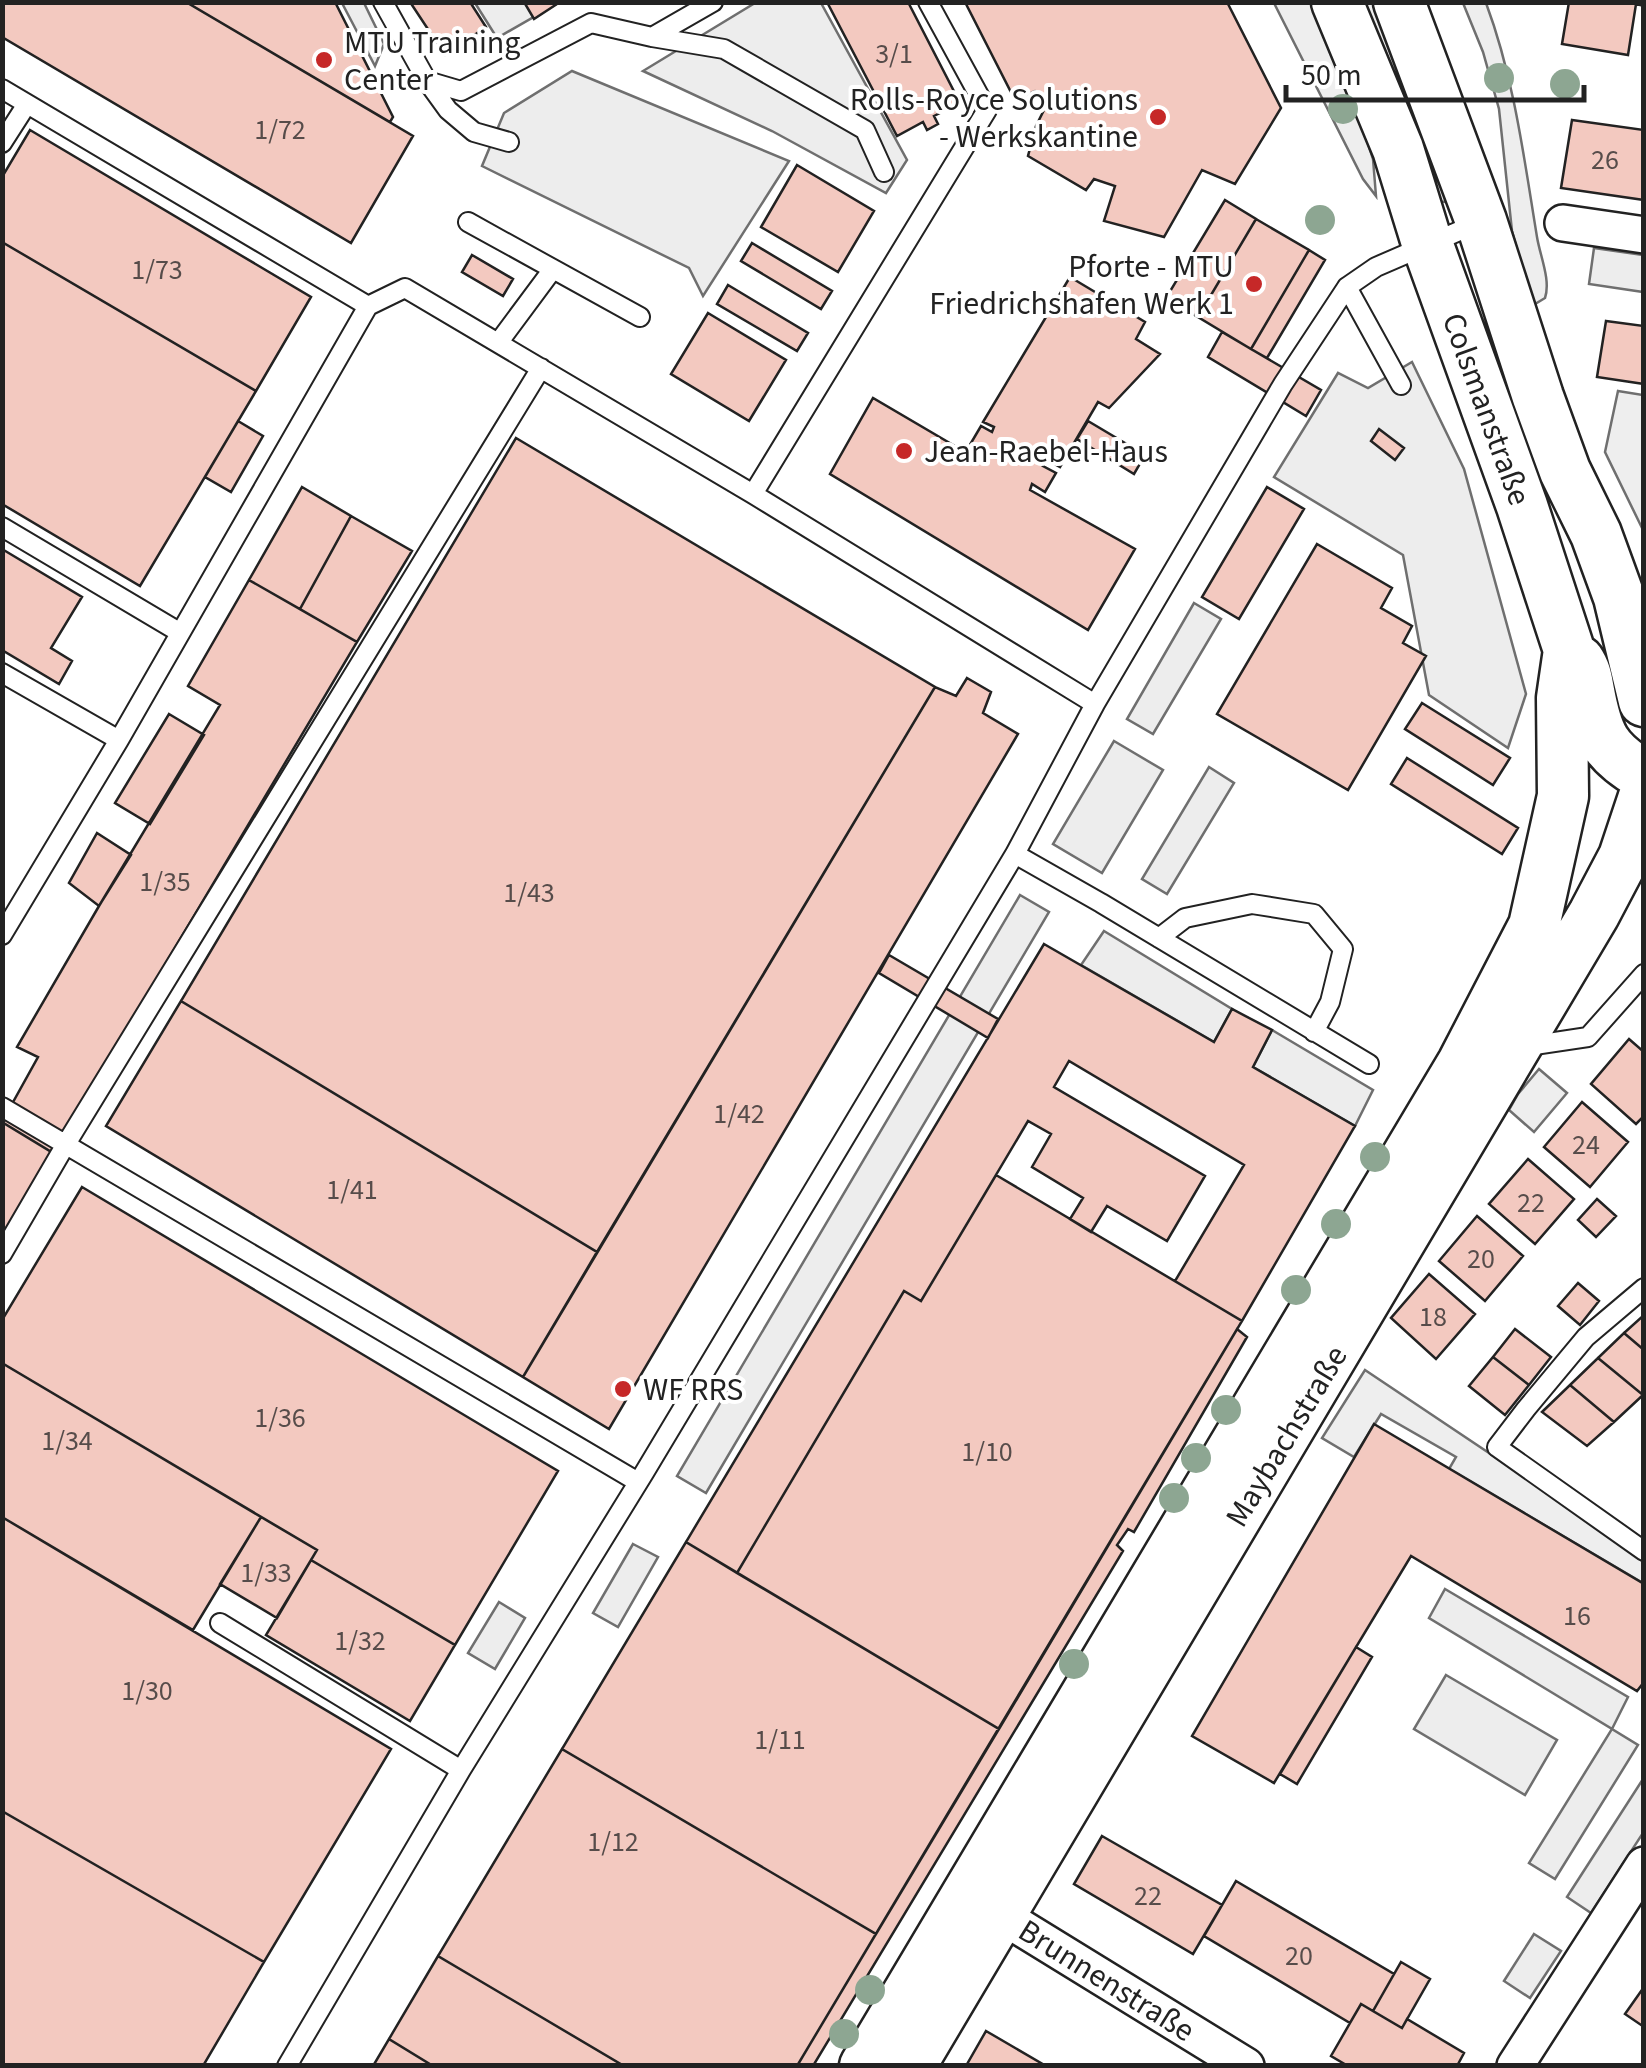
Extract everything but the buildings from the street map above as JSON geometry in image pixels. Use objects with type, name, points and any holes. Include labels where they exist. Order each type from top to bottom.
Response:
[{"type":"main road","name":"Colsmanstraße","points":[[1337,2],[1398,149],[1427,243],[1570,650],[1562,698],[1563,796],[1558,826]]},
{"type":"main road","points":[[1399,2],[1481,222],[1558,452],[1596,534],[1619,598],[1644,701]]},
{"type":"main road","points":[[1570,650],[1584,668],[1593,714],[1606,747],[1644,774]]},
{"type":"main road","name":"Maybachstraße","points":[[866,2066],[984,1904],[1284,1400],[1516,1048],[1624,856],[1644,798]]},
{"type":"main road","name":"Maybachstraße","points":[[1284,1400],[1534,926],[1558,826]]},
{"type":"main road","name":"Maybachstraße","points":[[910,2066],[984,1904]]},
{"type":"street","points":[[1562,223],[1644,234]]},
{"type":"street","points":[[1516,2066],[1644,1866]]},
{"type":"street","name":"Brunnenstraße","points":[[984,1904],[1246,2066]]},
{"type":"lane","points":[[383,2],[427,81],[448,110],[474,132],[509,142]]},
{"type":"lane","points":[[652,37],[713,2]]},
{"type":"lane","points":[[753,494],[986,110],[928,2]]},
{"type":"lane","points":[[427,81],[461,91],[591,23],[724,50],[864,130],[884,172]]},
{"type":"lane","points":[[2,89],[368,306]]},
{"type":"lane","points":[[2,144],[27,104]]},
{"type":"lane","points":[[468,222],[640,317]]},
{"type":"lane","points":[[287,2066],[461,1770],[1015,854],[1094,704],[1283,384],[1347,288],[1376,267],[1481,222]]},
{"type":"lane","points":[[498,344],[552,269]]},
{"type":"lane","points":[[2,935],[119,740],[368,306],[405,288],[753,494],[1094,704]]},
{"type":"lane","points":[[1347,288],[1401,386]]},
{"type":"lane","points":[[2,1254],[541,368]]},
{"type":"lane","points":[[2,527],[180,632]]},
{"type":"lane","points":[[2,673],[119,740]]},
{"type":"lane","points":[[1015,854],[1370,1064]]},
{"type":"lane","points":[[1159,938],[1185,918],[1252,904],[1314,914],[1344,948],[1330,1002],[1314,1032]]},
{"type":"lane","points":[[1516,1048],[1588,1037],[1644,974]]},
{"type":"lane","points":[[2,1107],[638,1482]]},
{"type":"lane","points":[[1644,1288],[1586,1337],[1498,1447],[1644,1551]]},
{"type":"lane","points":[[220,1623],[461,1770]]},
{"type":"shaded area","points":[[342,3],[364,3],[384,44],[375,66]]},
{"type":"shaded area","points":[[475,3],[558,3],[497,38]]},
{"type":"shaded area","points":[[755,3],[821,3],[907,160],[886,193],[772,131],[643,71]]},
{"type":"shaded area","points":[[1274,3],[1317,3],[1373,159],[1376,196],[1363,179]]},
{"type":"shaded area","points":[[1359,3],[1377,3],[1446,177],[1445,202],[1432,201]]},
{"type":"shaded area","points":[[1463,3],[1486,3],[1511,89],[1546,276],[1545,298],[1535,304],[1512,231],[1499,109],[1483,52]]},
{"type":"shaded area","points":[[572,71],[789,161],[703,296],[689,268],[482,166],[504,113]]},
{"type":"shaded area","points":[[1594,248],[1643,255],[1643,292],[1589,284]]},
{"type":"shaded area","points":[[1412,362],[1464,469],[1526,694],[1508,748],[1429,695],[1403,555],[1274,477],[1338,373],[1368,388]]},
{"type":"shaded area","points":[[1618,391],[1643,395],[1643,530],[1605,452]]},
{"type":"shaded area","points":[[1194,603],[1221,619],[1153,734],[1127,719]]},
{"type":"shaded area","points":[[1114,741],[1163,770],[1102,873],[1053,844]]},
{"type":"shaded area","points":[[1209,767],[1234,783],[1167,894],[1142,879]]},
{"type":"shaded area","points":[[1020,895],[1049,912],[706,1493],[677,1476]]},
{"type":"shaded area","points":[[1104,931],[1232,1009],[1214,1042],[1081,965]]},
{"type":"shaded area","points":[[1272,1030],[1373,1090],[1355,1126],[1253,1067]]},
{"type":"shaded area","points":[[1539,1069],[1567,1093],[1534,1132],[1509,1110]]},
{"type":"shaded area","points":[[1365,1370],[1643,1556],[1643,1583],[1449,1469],[1456,1457],[1381,1414],[1354,1457],[1322,1438]]},
{"type":"shaded area","points":[[633,1544],[658,1557],[618,1627],[593,1613]]},
{"type":"shaded area","points":[[1445,1589],[1628,1697],[1612,1729],[1429,1618]]},
{"type":"shaded area","points":[[499,1602],[525,1618],[495,1669],[468,1653]]},
{"type":"shaded area","points":[[1446,1675],[1557,1740],[1525,1795],[1414,1729]]},
{"type":"shaded area","points":[[1612,1729],[1638,1745],[1555,1879],[1529,1863]]},
{"type":"shaded area","points":[[1643,1779],[1643,1833],[1591,1913],[1567,1897]]},
{"type":"shaded area","points":[[1534,1934],[1561,1951],[1530,1998],[1504,1981]]},
{"type":"place","name":"MTU Training Center","points":[[324,60]]},
{"type":"place","name":"Rolls-Royce Solutions - Werkskantine","points":[[1158,117]]},
{"type":"place","name":"Pforte - MTU Friedrichshafen Werk 1","points":[[1254,284]]},
{"type":"place","name":"Jean-Raebel-Haus","points":[[904,451]]},
{"type":"place","name":"WF RRS","points":[[623,1389]]}]
